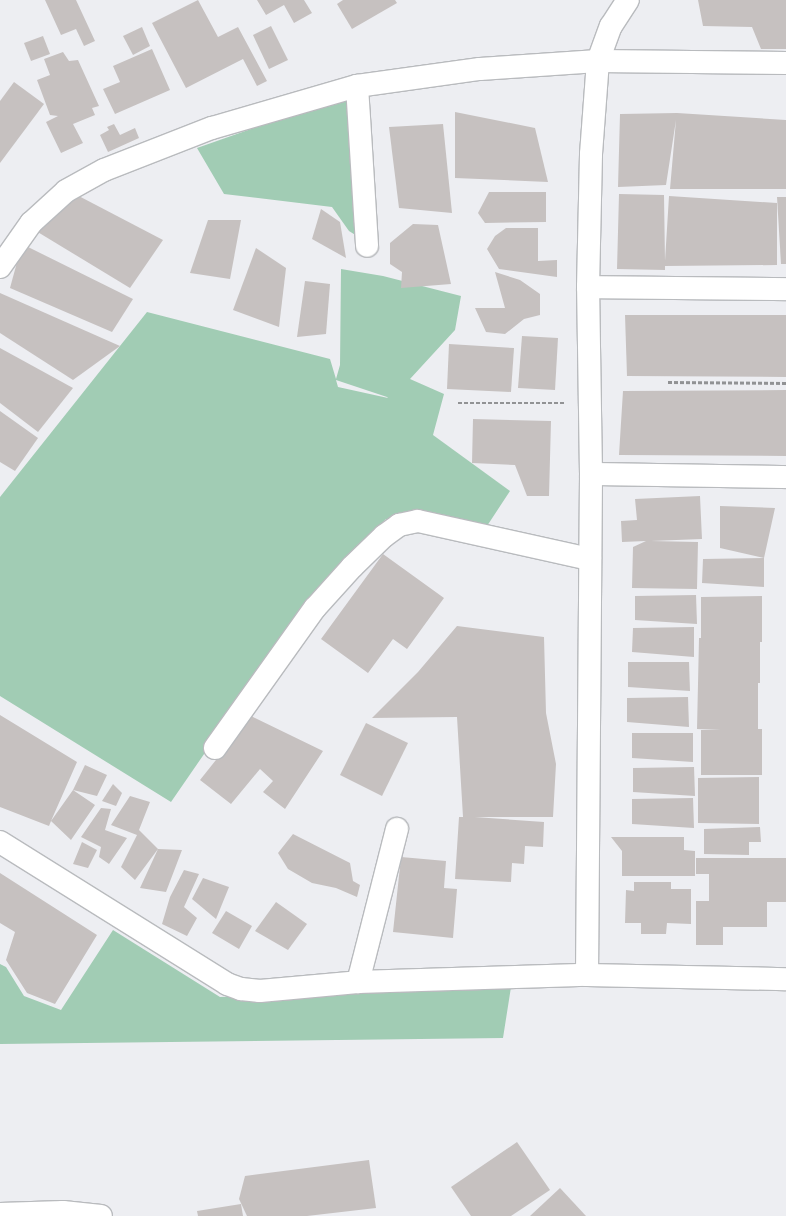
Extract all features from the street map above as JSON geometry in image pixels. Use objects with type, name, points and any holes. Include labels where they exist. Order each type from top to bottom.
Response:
[{"type":"street","points":[[587,975],[590,559],[588,287],[591,154],[598,61],[611,26],[628,0]]},
{"type":"street","points":[[0,267],[31,223],[66,191],[104,170],[212,128],[357,86],[480,69],[598,61],[786,63]]},
{"type":"street","points":[[357,86],[367,246]]},
{"type":"street","points":[[588,287],[786,289]]},
{"type":"street","points":[[590,474],[786,477]]},
{"type":"street","points":[[215,748],[315,608],[352,567],[384,536],[399,525],[418,521],[590,559]]},
{"type":"street","points":[[358,982],[396,829]]},
{"type":"street","points":[[0,842],[226,984],[241,989],[260,991],[358,982],[587,975],[786,979]]},
{"type":"street","points":[[0,1214],[63,1212],[87,1213],[101,1216]]},
{"type":"path","points":[[668,382],[786,383]]},
{"type":"path","points":[[458,403],[590,403]]},
{"type":"green space","points":[[348,95],[357,236],[349,231],[332,207],[224,194],[197,148]]},
{"type":"green space","points":[[341,269],[383,276],[461,296],[455,330],[410,379],[444,394],[433,435],[510,491],[487,526],[386,519],[313,596],[171,802],[0,696],[0,497],[147,312],[330,359],[336,379],[340,365]],"holes":[[[336,380],[388,398],[338,387]]]},
{"type":"green space","points":[[113,930],[220,997],[511,987],[503,1038],[0,1044],[0,964],[6,967],[24,996],[61,1010]]},
{"type":"building","points":[[45,0],[76,0],[95,41],[84,46],[76,29],[61,35]]},
{"type":"building","points":[[198,0],[218,37],[238,27],[267,81],[257,86],[243,59],[186,88],[152,23]]},
{"type":"building","points":[[257,0],[304,0],[312,13],[294,23],[284,5],[266,15]]},
{"type":"building","points":[[343,0],[395,0],[397,3],[352,29],[337,4]]},
{"type":"building","points":[[698,0],[786,0],[786,49],[761,49],[752,27],[703,26]]},
{"type":"building","points":[[271,26],[288,60],[269,69],[253,35]]},
{"type":"building","points":[[142,27],[150,46],[133,55],[123,36]]},
{"type":"building","points":[[43,36],[50,54],[31,61],[24,43]]},
{"type":"building","points":[[152,49],[170,90],[115,114],[103,89],[120,82],[113,66]]},
{"type":"building","points":[[63,52],[69,61],[78,60],[99,106],[92,108],[95,115],[73,124],[83,143],[61,153],[46,122],[58,116],[50,115],[37,80],[50,75],[44,59]]},
{"type":"building","points":[[14,82],[44,104],[0,163],[0,101]]},
{"type":"building","points":[[455,112],[535,128],[548,182],[455,178]]},
{"type":"building","points":[[677,113],[786,120],[786,189],[670,189],[676,120],[666,185],[618,187],[620,114]]},
{"type":"building","points":[[114,124],[120,135],[135,128],[139,138],[108,152],[100,135],[109,130],[107,127]]},
{"type":"building","points":[[443,124],[452,213],[399,208],[389,127]]},
{"type":"building","points":[[489,192],[546,192],[546,222],[485,223],[478,213]]},
{"type":"building","points":[[73,193],[163,240],[130,288],[36,231]]},
{"type":"building","points":[[619,194],[664,195],[665,261],[669,196],[777,203],[777,265],[665,266],[665,270],[617,269]]},
{"type":"building","points":[[777,197],[786,197],[786,264],[781,264]]},
{"type":"building","points":[[321,209],[340,222],[346,258],[312,239]]},
{"type":"building","points":[[208,220],[241,220],[230,279],[190,273]]},
{"type":"building","points":[[413,224],[438,225],[451,284],[401,288],[402,272],[390,264],[390,243]]},
{"type":"building","points":[[506,228],[538,228],[538,261],[557,260],[557,277],[499,269],[487,249],[495,236]]},
{"type":"building","points":[[22,244],[133,299],[112,332],[10,288]]},
{"type":"building","points":[[256,248],[286,268],[279,327],[233,310]]},
{"type":"building","points":[[495,272],[520,280],[540,294],[540,315],[524,319],[505,334],[486,332],[475,308],[505,308]]},
{"type":"building","points":[[305,281],[330,284],[326,334],[297,337]]},
{"type":"building","points":[[0,293],[120,346],[73,380],[0,333]]},
{"type":"building","points":[[625,315],[786,315],[786,377],[627,376]]},
{"type":"building","points":[[522,336],[558,338],[555,390],[518,388]]},
{"type":"building","points":[[449,344],[514,348],[511,392],[447,389]]},
{"type":"building","points":[[0,348],[73,388],[38,432],[0,403]]},
{"type":"building","points":[[786,390],[786,456],[619,455],[623,391]]},
{"type":"building","points":[[0,411],[38,438],[15,471],[0,462]]},
{"type":"building","points":[[473,419],[551,421],[549,496],[527,496],[515,465],[472,463]]},
{"type":"building","points":[[700,496],[702,539],[651,541],[698,542],[697,589],[632,588],[633,547],[646,541],[622,542],[621,521],[637,520],[635,499]]},
{"type":"building","points":[[720,506],[775,508],[764,558],[720,548]]},
{"type":"building","points":[[383,554],[444,598],[407,649],[393,639],[368,673],[321,639]]},
{"type":"building","points":[[764,558],[764,587],[702,583],[703,559]]},
{"type":"building","points":[[696,595],[697,624],[635,620],[635,596]]},
{"type":"building","points":[[762,596],[762,642],[760,642],[760,683],[758,683],[758,729],[762,729],[762,775],[701,775],[701,730],[721,730],[697,729],[699,638],[701,638],[701,597]]},
{"type":"building","points":[[457,626],[544,637],[546,713],[556,764],[553,817],[475,817],[544,822],[543,847],[525,846],[524,864],[512,863],[511,882],[455,879],[459,817],[463,817],[457,717],[372,718],[418,672]]},
{"type":"building","points":[[694,627],[694,657],[632,652],[633,628]]},
{"type":"building","points":[[628,662],[689,662],[690,691],[628,687]]},
{"type":"building","points":[[688,697],[689,727],[627,722],[627,698]]},
{"type":"building","points":[[0,715],[77,762],[49,826],[0,807]]},
{"type":"building","points":[[251,716],[323,751],[285,809],[263,792],[273,781],[260,769],[231,804],[200,780]]},
{"type":"building","points":[[366,723],[408,743],[382,796],[340,775]]},
{"type":"building","points":[[632,733],[693,733],[693,762],[632,758]]},
{"type":"building","points":[[85,765],[107,775],[97,796],[73,790]]},
{"type":"building","points":[[694,767],[695,796],[633,792],[633,768]]},
{"type":"building","points":[[759,777],[759,824],[698,823],[698,778]]},
{"type":"building","points":[[113,784],[122,793],[116,806],[102,801]]},
{"type":"building","points":[[73,790],[95,805],[71,840],[51,821]]},
{"type":"building","points":[[130,796],[150,802],[139,830],[158,849],[135,880],[121,867],[137,835],[111,825]]},
{"type":"building","points":[[693,798],[694,828],[632,824],[632,799]]},
{"type":"building","points":[[101,808],[111,809],[105,830],[127,838],[109,864],[99,857],[101,847],[81,837]]},
{"type":"building","points":[[760,827],[761,842],[749,842],[749,855],[704,854],[704,829]]},
{"type":"building","points":[[293,834],[350,863],[353,881],[360,885],[357,897],[336,888],[312,883],[288,869],[278,853]]},
{"type":"building","points":[[611,837],[684,837],[684,850],[695,851],[695,876],[622,876],[622,851]]},
{"type":"building","points":[[82,842],[97,850],[88,868],[73,864]]},
{"type":"building","points":[[158,849],[182,850],[166,892],[140,888]]},
{"type":"building","points":[[401,857],[446,861],[444,888],[457,889],[453,938],[393,932]]},
{"type":"building","points":[[696,858],[786,858],[786,902],[767,902],[767,927],[723,927],[723,945],[696,945],[696,901],[709,901],[709,874],[696,874]]},
{"type":"building","points":[[184,870],[199,874],[184,907],[197,918],[187,936],[162,924],[170,897]]},
{"type":"building","points":[[0,873],[97,935],[55,1004],[27,993],[6,960],[15,932],[0,923]]},
{"type":"building","points":[[203,878],[229,887],[216,919],[192,899]]},
{"type":"building","points":[[634,882],[671,882],[671,889],[691,889],[691,924],[667,923],[666,934],[641,934],[641,923],[625,923],[626,890],[634,891]]},
{"type":"building","points":[[276,902],[307,924],[288,950],[255,931]]},
{"type":"building","points":[[226,911],[252,926],[239,949],[212,933]]},
{"type":"building","points":[[517,1142],[550,1190],[511,1216],[471,1216],[451,1187]]},
{"type":"building","points":[[369,1160],[376,1208],[307,1216],[247,1216],[239,1199],[245,1176]]},
{"type":"building","points":[[560,1188],[586,1216],[530,1216]]},
{"type":"building","points":[[241,1204],[243,1216],[198,1216],[197,1211]]}]
